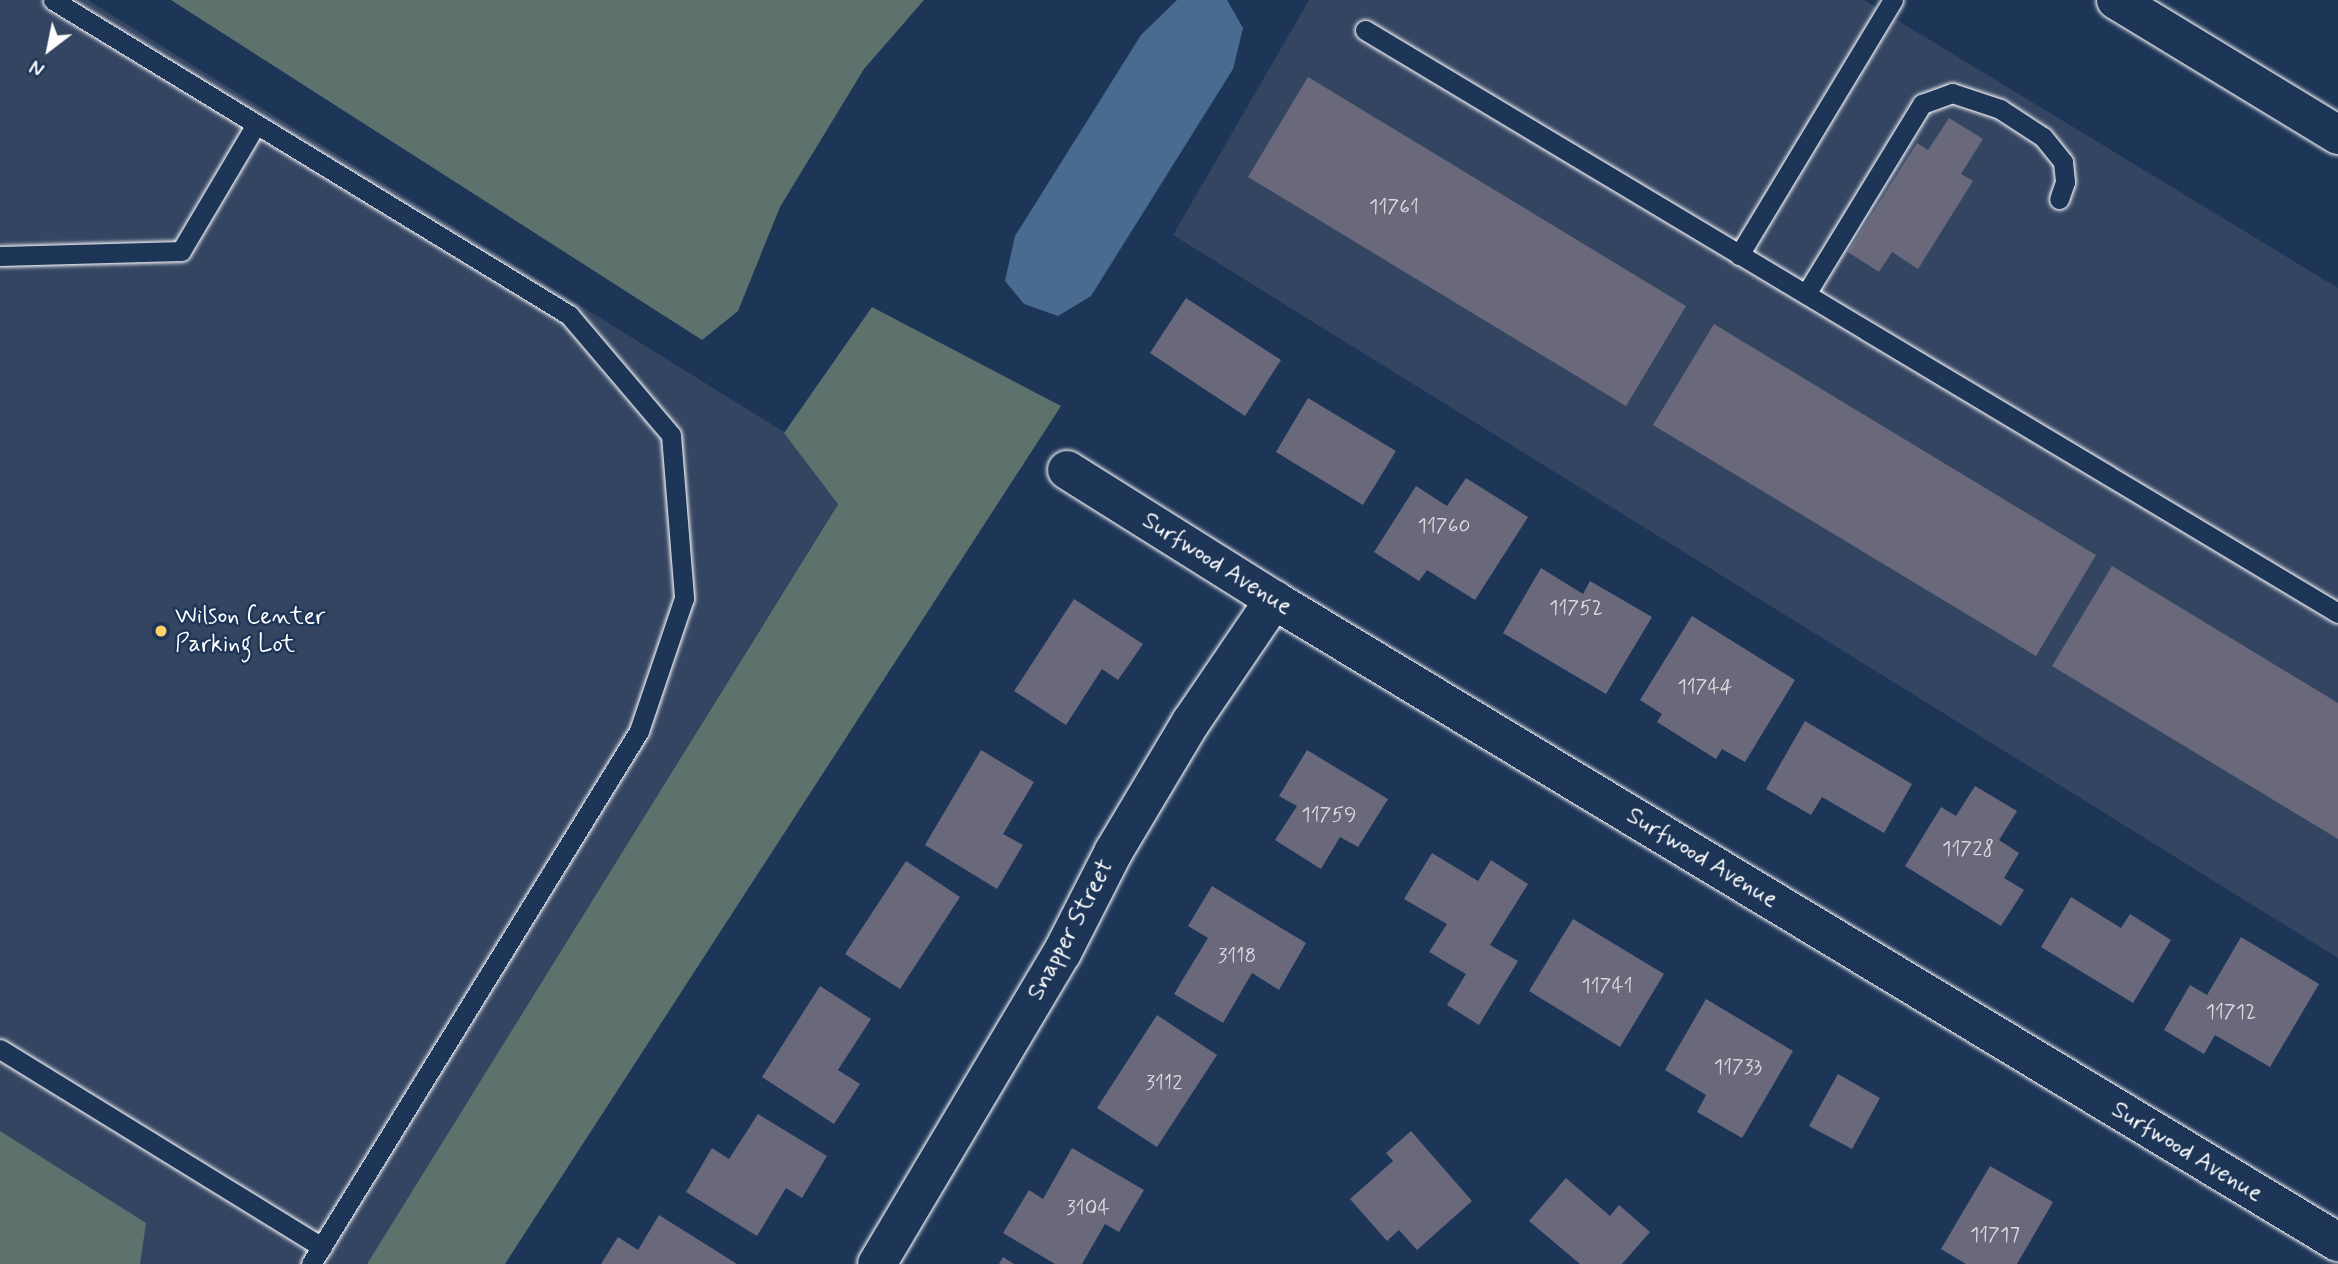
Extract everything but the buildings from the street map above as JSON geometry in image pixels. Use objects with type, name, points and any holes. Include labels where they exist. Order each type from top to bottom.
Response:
[{"type":"main road","points":[[2116,0],[2338,135]]},
{"type":"main road","name":"Surfwood Avenue","points":[[1067,470],[1274,600],[2338,1242]]},
{"type":"main road","name":"Snapper Street","points":[[877,1264],[1062,953],[1114,850],[1191,722],[1274,600]]},
{"type":"lane","points":[[53,0],[569,315],[671,435],[684,598],[639,731],[311,1264]]},
{"type":"lane","points":[[1740,255],[1893,0]]},
{"type":"lane","points":[[1365,30],[2338,613]]},
{"type":"lane","points":[[1806,294],[1922,104],[1952,93],[2000,109],[2042,137],[2063,162],[2065,182],[2059,199]]},
{"type":"lane","points":[[0,256],[181,251],[256,124]]},
{"type":"lane","points":[[0,1049],[321,1247]]},
{"type":"shaded area","points":[[0,0],[88,0],[784,432],[838,503],[367,1264],[0,1264]]},
{"type":"shaded area","points":[[1177,0],[1227,0],[1243,28],[1233,69],[1091,296],[1058,316],[1024,304],[1005,281],[1015,236],[1141,35]]},
{"type":"shaded area","points":[[1309,0],[1864,0],[2338,288],[2338,958],[1173,235]]},
{"type":"green space","points":[[171,0],[924,0],[864,69],[780,207],[738,311],[702,340]]},
{"type":"green space","points":[[872,307],[1061,406],[505,1264],[367,1264],[838,504],[784,433]]},
{"type":"green space","points":[[0,1131],[146,1223],[140,1264],[0,1264]]},
{"type":"place","name":"Wilson Center Parking Lot","points":[[161,631]]}]
